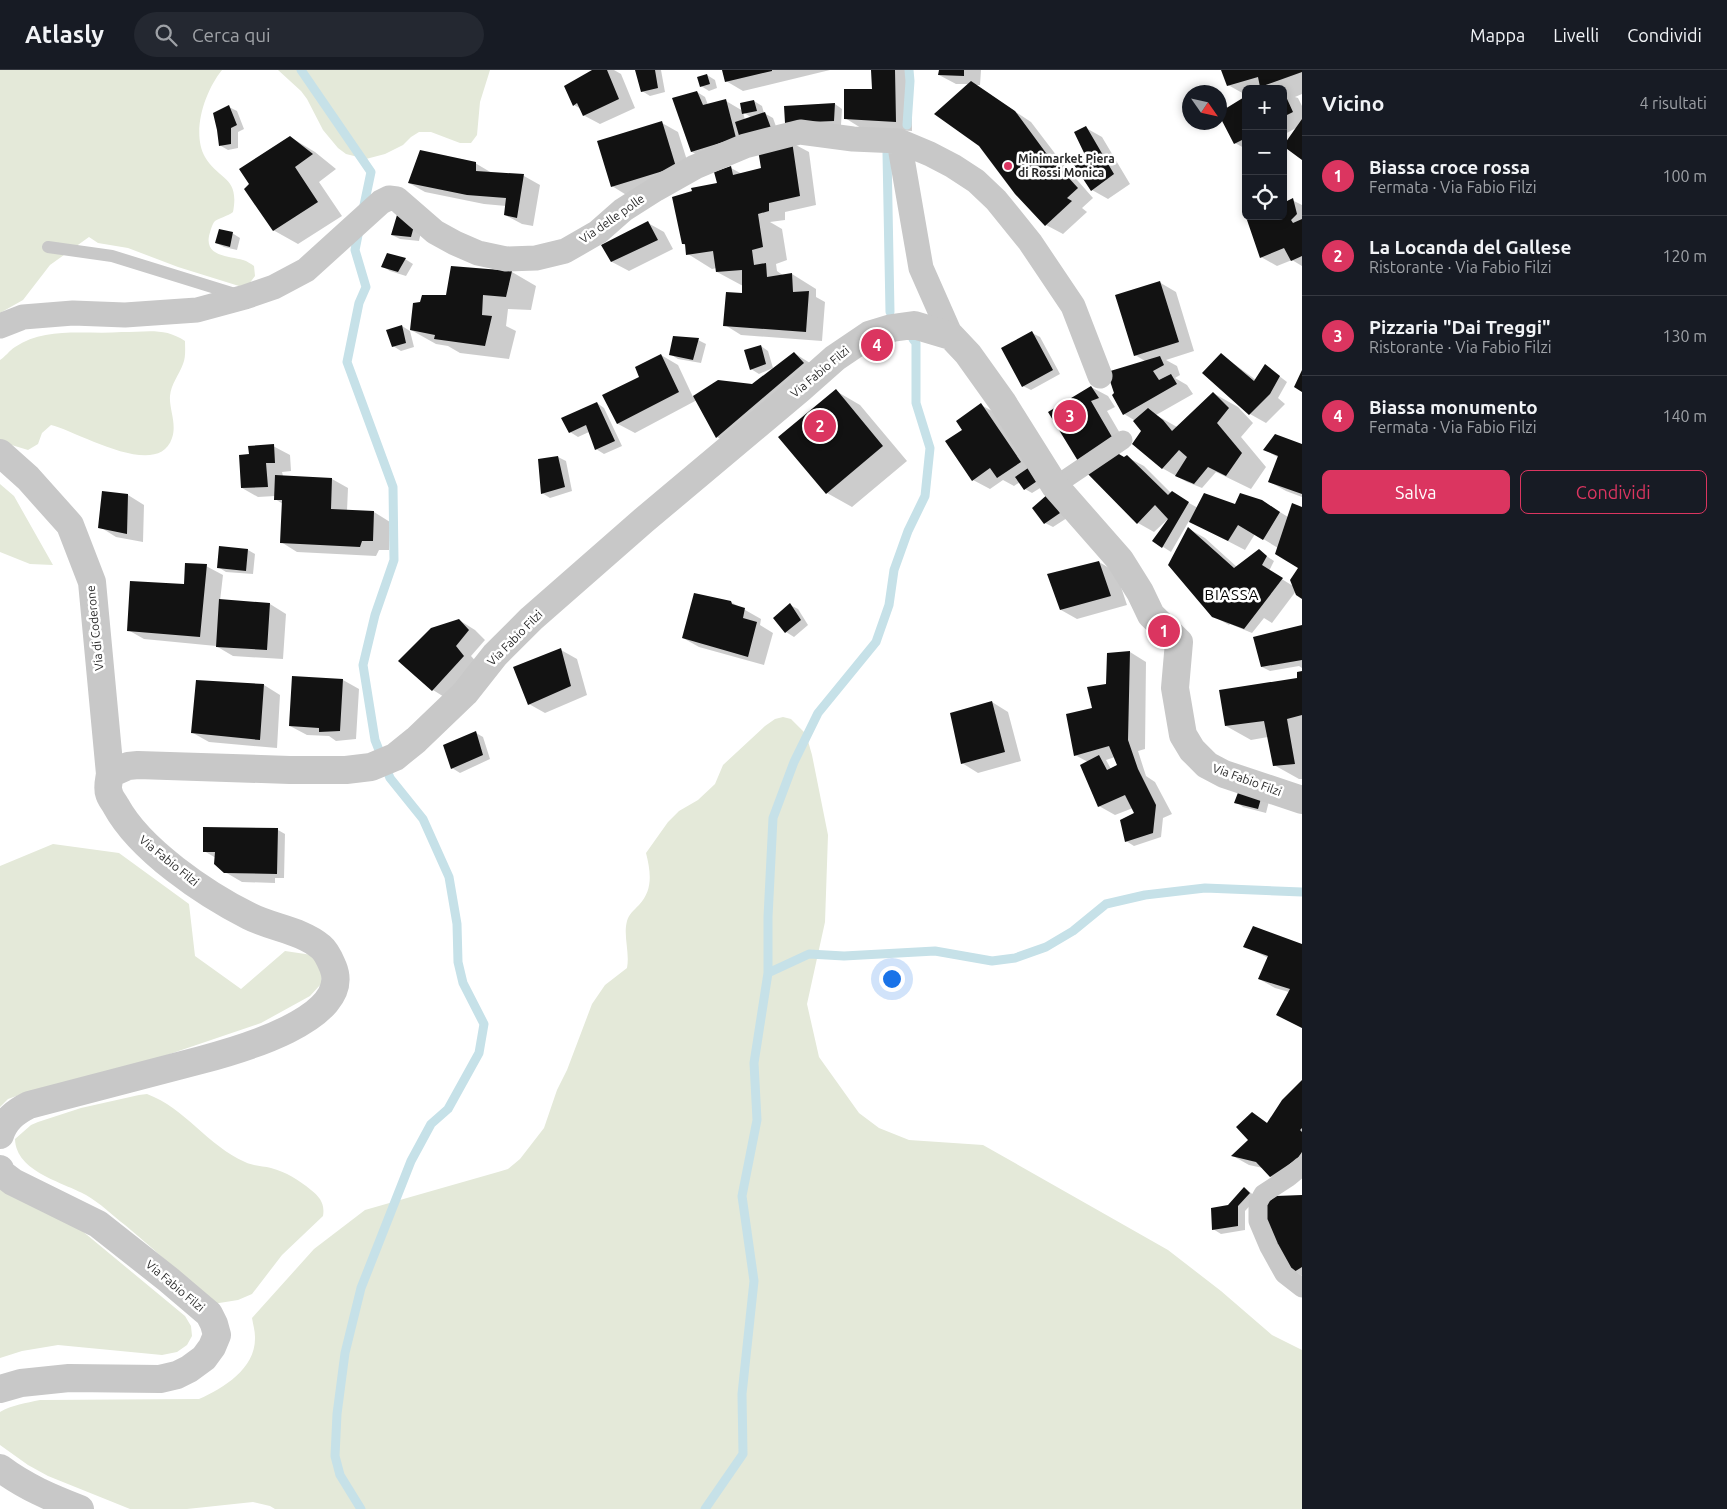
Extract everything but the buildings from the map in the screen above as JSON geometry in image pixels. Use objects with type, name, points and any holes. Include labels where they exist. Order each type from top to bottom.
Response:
[{"type":"street","name":"Via delle polle","points":[[0,326],[23,317],[73,313],[125,315],[197,310],[245,297],[274,287],[306,270],[380,202],[389,198],[398,199],[436,232],[478,253],[506,259],[536,258],[565,251],[598,232],[623,210],[696,167],[745,146],[800,132],[853,139],[899,141]]},
{"type":"street","points":[[899,141],[921,268],[951,336]]},
{"type":"street","points":[[899,141],[953,166],[976,181],[1001,206],[1044,262],[1073,306],[1100,376]]},
{"type":"street","name":"Via Fabio Filzi","points":[[0,1135],[8,1119],[18,1110],[29,1105],[232,1052],[298,1026],[315,1013],[330,995],[336,984],[334,971],[323,948],[288,930],[251,917],[236,909],[189,880],[156,853],[133,831],[108,793],[110,774],[128,766],[138,765],[261,770],[346,770],[371,767],[396,757],[465,693],[495,655],[532,620],[644,520],[835,358],[869,334],[914,325],[951,336],[968,354],[985,376],[1055,486],[1120,560],[1140,592],[1151,615],[1179,642],[1175,688],[1183,735],[1192,750],[1207,765],[1224,774],[1302,800]]},
{"type":"street","points":[[1055,486],[1123,440]]},
{"type":"street","name":"Via di Coderone","points":[[0,453],[28,478],[70,525],[92,582],[110,774]]},
{"type":"street","points":[[1302,1166],[1263,1194],[1258,1203],[1258,1221],[1269,1247],[1284,1274],[1302,1288]]},
{"type":"street","name":"Via Fabio Filzi","points":[[0,1169],[13,1182],[98,1224],[209,1314],[214,1324],[216,1335],[212,1347],[204,1358],[177,1375],[160,1379],[69,1378],[22,1383],[0,1389]]},
{"type":"street","points":[[0,1468],[15,1480],[38,1492],[80,1509]]},
{"type":"lane","points":[[48,247],[112,256],[245,297]]},
{"type":"green space","points":[[0,70],[222,70],[205,100],[199,136],[205,157],[231,185],[234,200],[233,212],[214,222],[209,236],[209,243],[215,252],[244,260],[254,266],[255,276],[249,284],[239,286],[178,267],[128,248],[98,243],[89,237],[50,265],[23,300],[0,313]]},
{"type":"green space","points":[[278,70],[490,70],[480,102],[477,135],[471,143],[460,143],[431,132],[419,132],[403,145],[385,154],[366,159],[346,154],[338,148],[323,130],[301,91]]},
{"type":"green space","points":[[163,332],[185,341],[184,361],[170,396],[173,433],[164,450],[151,455],[134,454],[116,450],[51,425],[42,433],[38,444],[28,450],[0,440],[0,360],[15,347],[27,340],[53,334]]},
{"type":"green space","points":[[0,484],[14,496],[53,565],[30,564],[0,552]]},
{"type":"green space","points":[[783,717],[791,719],[806,734],[828,835],[825,922],[807,1004],[819,1057],[859,1113],[879,1128],[909,1140],[983,1145],[1168,1250],[1221,1291],[1272,1335],[1302,1350],[1302,1509],[275,1509],[253,1502],[187,1509],[130,1509],[48,1476],[28,1465],[0,1445],[0,1412],[19,1405],[40,1400],[199,1399],[209,1394],[237,1376],[250,1358],[254,1348],[255,1337],[252,1318],[314,1249],[365,1210],[508,1169],[520,1159],[544,1128],[557,1090],[567,1070],[592,1004],[605,985],[627,968],[627,921],[630,914],[644,899],[650,881],[646,853],[668,822],[679,811],[698,800],[715,784],[723,765],[765,726],[775,719]]},
{"type":"green space","points":[[53,844],[119,853],[189,904],[195,956],[241,989],[285,951],[312,955],[323,965],[321,984],[310,996],[261,1023],[158,1058],[28,1092],[8,1099],[0,1107],[0,866]]},
{"type":"green space","points":[[147,1094],[173,1108],[219,1147],[232,1155],[248,1163],[287,1174],[306,1186],[321,1201],[323,1216],[282,1255],[252,1294],[238,1300],[213,1304],[101,1205],[86,1195],[32,1168],[23,1160],[17,1150],[15,1139],[31,1125],[81,1108]]},
{"type":"green space","points":[[0,1183],[75,1225],[185,1316],[191,1326],[192,1336],[187,1345],[177,1352],[162,1355],[58,1345],[22,1351],[0,1358]]},
{"type":"waterway","points":[[301,70],[371,172],[363,210]]},
{"type":"waterway","points":[[907,125],[909,70]]},
{"type":"waterway","points":[[887,153],[890,312]]},
{"type":"waterway","points":[[359,230],[355,250],[366,287],[359,303],[347,362],[393,487],[394,560],[375,615],[363,665],[375,740],[390,778],[423,819],[449,877],[457,924],[458,962],[463,983],[484,1024],[479,1053],[448,1109],[431,1124],[411,1161],[361,1288],[345,1353],[337,1414],[335,1456],[340,1475],[361,1509]]},
{"type":"waterway","points":[[705,1509],[743,1454],[742,1394],[754,1281],[742,1196],[757,1120],[754,1063],[768,973],[768,917],[773,818],[794,762],[818,713],[876,642],[889,605],[894,570],[908,531],[925,496],[930,448],[916,403],[916,343],[913,339]]},
{"type":"waterway","points":[[768,973],[809,954],[844,956],[935,951],[992,961],[1015,958],[1046,947],[1073,931],[1106,904],[1145,895],[1205,888],[1302,892]]},
{"type":"place","name":"Minimarket Piera di Rossi Monica","points":[[1008,166]]},
{"type":"place","name":"Biassa monumento","points":[[877,345]]},
{"type":"place","name":"Pizzaria \"Dai Treggi\"","points":[[1070,416]]},
{"type":"place","name":"La Locanda del Gallese","points":[[820,426]]},
{"type":"place","name":"Biassa croce rossa","points":[[1164,631]]},
{"type":"district","name":"BIASSA","points":[[1232,595]]}]
